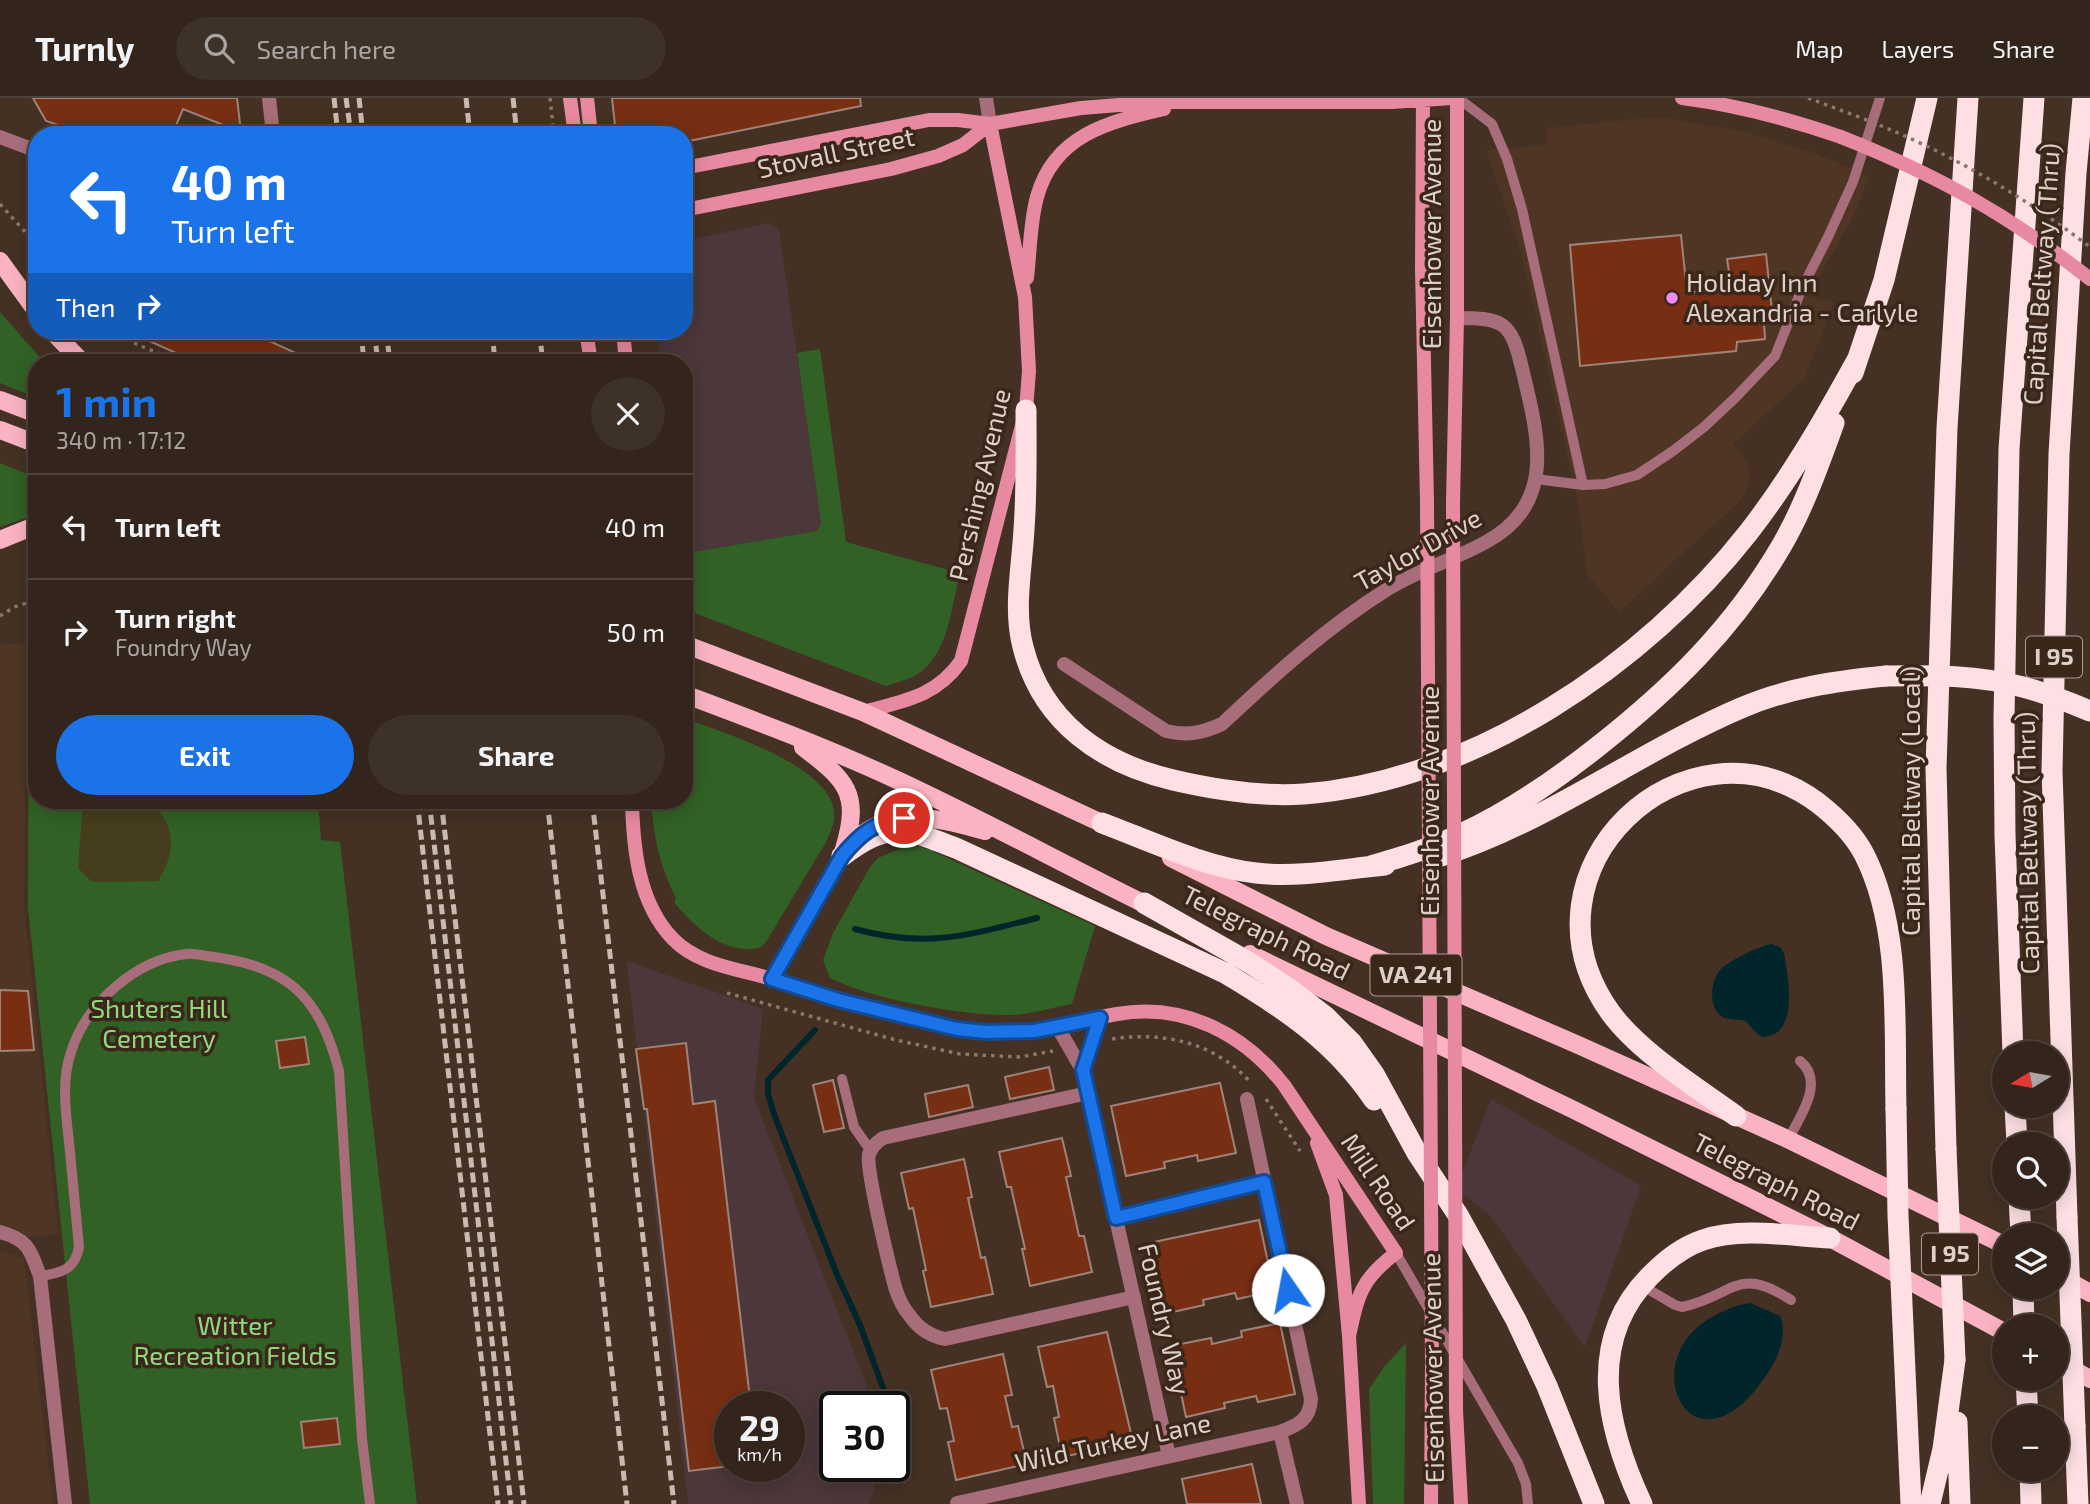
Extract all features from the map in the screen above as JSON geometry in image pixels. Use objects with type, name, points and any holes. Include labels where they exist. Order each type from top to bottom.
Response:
[{"type":"highway","points":[[1371,866],[1462,834],[1508,809],[1571,767],[1643,711],[1685,673],[1749,596],[1783,544],[1820,461],[1857,360],[1884,279],[1927,98]]},
{"type":"highway","name":"Capital Beltway (Local)","points":[[1960,1504],[1946,1149],[1936,768],[1947,428],[1968,98]]},
{"type":"highway","name":"Capital Beltway (Thru)","points":[[2013,1041],[2004,796],[2009,449],[2034,98]]},
{"type":"highway","name":"Capital Beltway (Thru)","points":[[2078,1504],[2052,757],[2059,454],[2083,98]]},
{"type":"highway","points":[[1026,410],[1025,526],[1018,623],[1030,668],[1052,709],[1065,724],[1105,754],[1166,778],[1238,793],[1303,794],[1380,782],[1448,759],[1532,718],[1580,689],[1625,656],[1710,577],[1746,536],[1780,491],[1812,441],[1857,360]]},
{"type":"highway","points":[[1102,823],[1218,865],[1255,873],[1303,874],[1415,862],[1487,841],[1742,707],[1810,686],[1886,676],[1933,675],[2004,683],[2056,697],[2090,711]]},
{"type":"highway","points":[[1736,1116],[1685,1080],[1626,1032],[1595,987],[1584,958],[1579,929],[1581,897],[1590,870],[1603,844],[1621,822],[1637,806],[1679,785],[1709,776],[1732,774],[1759,777],[1787,785],[1811,798],[1838,818],[1863,852],[1879,891],[1889,932],[1911,1504]]},
{"type":"highway","points":[[842,856],[876,834],[906,831],[925,836],[1225,973],[1300,1020],[1330,1047],[1359,1078],[1381,1111],[1417,1153]]},
{"type":"highway","points":[[1144,903],[1292,990],[1325,1016],[1352,1043],[1374,1074],[1417,1153],[1458,1215],[1516,1320],[1547,1386],[1594,1504]]},
{"type":"highway","points":[[1642,1504],[1619,1447],[1611,1415],[1607,1369],[1618,1325],[1641,1285],[1666,1260],[1704,1239],[1747,1233],[1830,1238]]},
{"type":"highway","points":[[1930,1504],[1943,1449],[1955,1360]]},
{"type":"highway","points":[[2030,1482],[2031,1504]]},
{"type":"main road","points":[[570,98],[574,126]]},
{"type":"main road","points":[[587,98],[590,126]]},
{"type":"main road","name":"Stovall Street","points":[[693,166],[929,120],[990,124],[1081,108],[1157,102],[1456,98]]},
{"type":"main road","name":"Eisenhower Avenue","points":[[1456,98],[1457,318],[1453,502],[1456,1410],[1461,1504]]},
{"type":"main road","points":[[1682,98],[1751,110],[1799,123],[1841,137],[1932,176],[2048,246],[2090,279]]},
{"type":"main road","name":"Eisenhower Avenue","points":[[1423,99],[1431,1504]]},
{"type":"main road","points":[[1025,297],[1037,195],[1043,179],[1060,155],[1073,142],[1099,127],[1191,103]]},
{"type":"main road","name":"Stovall Street","points":[[693,208],[891,169],[938,156],[963,145],[990,124]]},
{"type":"main road","name":"Pershing Avenue","points":[[863,712],[917,698],[936,688],[961,662],[1026,410],[1029,371],[1025,297],[990,124]]},
{"type":"main road","points":[[0,261],[28,300]]},
{"type":"main road","points":[[61,340],[74,354]]},
{"type":"main road","points":[[0,400],[28,411]]},
{"type":"main road","points":[[0,430],[28,441]]},
{"type":"main road","points":[[0,540],[28,529]]},
{"type":"main road","name":"Telegraph Road","points":[[693,647],[863,712],[1102,823],[1326,936],[1736,1116],[1992,1239]]},
{"type":"main road","name":"Telegraph Road","points":[[693,697],[784,732],[895,780],[1026,842],[1144,903],[1562,1104],[1830,1238],[1992,1326]]},
{"type":"main road","points":[[784,732],[827,765],[848,791],[852,803],[851,820],[842,856]]},
{"type":"main road","name":"Mill Road","points":[[632,809],[633,832],[645,894],[673,939],[689,953],[712,962],[838,1000],[957,1029],[1009,1033],[1149,1011],[1180,1014],[1224,1031],[1266,1062],[1396,1253],[1382,1263],[1358,1294],[1349,1336]]},
{"type":"main road","points":[[772,979],[842,856],[867,829],[889,820],[933,819],[1026,842]]},
{"type":"main road","name":"Mill Road","points":[[1311,1125],[1336,1195],[1349,1336],[1359,1504]]},
{"type":"main road","points":[[2069,1281],[2090,1293]]},
{"type":"main road","points":[[2069,1367],[2090,1379]]},
{"type":"street","points":[[269,98],[272,126]]},
{"type":"street","points":[[986,98],[990,124]]},
{"type":"street","points":[[0,137],[28,148]]},
{"type":"street","name":"Taylor Drive","points":[[1064,664],[1167,732],[1185,735],[1203,733],[1222,724],[1325,634],[1388,589],[1488,541],[1508,528],[1525,506],[1536,480],[1538,443],[1515,341],[1507,328],[1495,321],[1457,318]]},
{"type":"street","points":[[1083,1070],[1100,1018]]},
{"type":"street","name":"Foundry Way","points":[[1058,1026],[1083,1070],[1169,1456]]},
{"type":"street","points":[[1088,1093],[883,1138],[874,1144],[868,1155],[873,1188],[896,1290],[905,1309],[922,1330],[945,1339],[1133,1297]]},
{"type":"street","points":[[1251,1093],[1264,1182]]},
{"type":"street","name":"Wild Turkey Lane","points":[[957,1503],[1006,1498],[1169,1456],[1280,1432],[1305,1421],[1311,1399],[1264,1182]]},
{"type":"street","points":[[0,1232],[28,1245],[40,1276],[65,1504]]},
{"type":"street","points":[[1280,1432],[1297,1504]]},
{"type":"lane","points":[[1456,98],[1492,124],[1507,159],[1522,209],[1583,485]]},
{"type":"lane","points":[[1536,480],[1583,485],[1605,484],[1637,475],[1704,427],[1775,356],[1803,286],[1853,182],[1880,98]]},
{"type":"lane","points":[[40,1276],[71,1268],[78,1258],[65,1104],[66,1079],[71,1052],[86,1020],[101,1000],[123,981],[151,964],[187,953],[234,959],[274,973],[297,990],[315,1012],[330,1038],[339,1072],[362,1439],[370,1504]]},
{"type":"lane","points":[[1788,1140],[1810,1094],[1809,1075],[1800,1061]]},
{"type":"lane","points":[[842,1079],[854,1127],[871,1151]]},
{"type":"lane","points":[[1116,1218],[1264,1182]]},
{"type":"lane","points":[[1396,1253],[1518,1463],[1526,1485],[1528,1504]]},
{"type":"lane","points":[[1641,1285],[1682,1307],[1749,1283],[1769,1286],[1791,1300]]},
{"type":"path","points":[[550,98],[553,126]]},
{"type":"path","points":[[1808,98],[1896,131],[1997,182],[2042,210],[2090,247]]},
{"type":"path","points":[[0,204],[28,235]]},
{"type":"path","points":[[131,340],[160,354]]},
{"type":"path","points":[[0,616],[14,607],[28,603]]},
{"type":"path","points":[[727,993],[896,1040],[960,1054],[1020,1057],[1070,1048]]},
{"type":"path","points":[[1092,1042],[1121,1037],[1163,1038],[1202,1046],[1237,1067],[1251,1093]]},
{"type":"path","points":[[1264,1097],[1301,1152]]},
{"type":"shaded area","points":[[1657,117],[1742,131],[1816,154],[1869,176],[1857,209],[1808,297],[1834,302],[1805,378],[1733,444],[1748,463],[1750,482],[1742,499],[1619,612],[1587,574],[1578,501],[1521,253],[1486,150],[1547,145],[1547,128]]},
{"type":"shaded area","points":[[769,223],[779,230],[821,523],[817,531],[693,552],[693,354],[660,354],[657,340],[693,340],[693,239]]},
{"type":"shaded area","points":[[26,643],[24,907],[58,1234],[0,1240],[0,645]]},
{"type":"shaded area","points":[[627,961],[763,1009],[754,1098],[869,1391],[819,1391],[819,1482],[875,1482],[868,1504],[688,1504]]},
{"type":"shaded area","points":[[1491,1099],[1641,1186],[1585,1347],[1488,1213],[1456,1189]]},
{"type":"shaded area","points":[[0,1250],[24,1259],[53,1504],[0,1504]]},
{"type":"green space","points":[[0,312],[37,354],[28,354],[28,394],[0,383]]},
{"type":"green space","points":[[820,349],[846,542],[960,573],[944,638],[931,662],[914,676],[886,686],[693,612],[693,552],[817,531],[821,523],[797,353]]},
{"type":"green space","points":[[0,463],[28,474],[28,517],[0,527]]},
{"type":"green space","points":[[693,721],[769,751],[791,763],[825,790],[834,811],[834,820],[826,842],[766,942],[759,948],[746,949],[722,943],[691,921],[674,902],[676,898],[665,874],[652,809],[693,809]]},
{"type":"green space","name":"Witter Recreation Fields","points":[[28,809],[319,809],[321,840],[340,842],[417,1504],[90,1504],[28,908]]},
{"type":"green space","points":[[910,844],[930,850],[1095,926],[1072,1004],[1011,1015],[962,1012],[891,999],[830,978],[823,960],[833,933],[870,867],[878,858]]},
{"type":"green space","points":[[1406,1343],[1404,1504],[1373,1504],[1369,1389],[1384,1367]]},
{"type":"sand","points":[[82,809],[158,809],[169,828],[171,849],[158,881],[92,882],[78,868]]},
{"type":"water","points":[[1771,944],[1780,947],[1784,953],[1789,1004],[1782,1027],[1774,1034],[1762,1037],[1747,1022],[1727,1019],[1720,1015],[1714,1007],[1712,990],[1715,978],[1725,965]]},
{"type":"water","points":[[1750,1303],[1780,1316],[1783,1333],[1776,1358],[1763,1380],[1737,1408],[1714,1419],[1695,1416],[1681,1403],[1675,1384],[1676,1361],[1688,1338],[1710,1318]]},
{"type":"building","points":[[33,98],[237,98],[240,126],[226,126],[183,109],[176,126],[61,126],[46,121]]},
{"type":"building","points":[[612,98],[860,98],[861,106],[693,140],[693,126],[615,126]]},
{"type":"building","name":"Holiday Inn Alexandria - Carlyle","points":[[1681,235],[1687,292],[1732,291],[1727,259],[1766,254],[1773,321],[1764,322],[1765,339],[1737,342],[1736,351],[1580,366],[1570,245]]},
{"type":"building","points":[[147,340],[267,340],[298,354],[178,354]]},
{"type":"building","points":[[0,990],[28,991],[34,1050],[0,1051]]},
{"type":"building","points":[[305,1037],[309,1064],[280,1068],[276,1041]]},
{"type":"building","points":[[686,1043],[693,1104],[715,1101],[749,1391],[714,1391],[714,1468],[689,1471],[647,1109],[644,1109],[636,1049]]},
{"type":"building","points":[[1049,1067],[1054,1090],[1010,1099],[1005,1077]]},
{"type":"building","points":[[833,1080],[844,1128],[824,1132],[813,1085]]},
{"type":"building","points":[[1220,1083],[1236,1153],[1198,1161],[1197,1155],[1164,1162],[1165,1168],[1126,1176],[1111,1106]]},
{"type":"building","points":[[968,1085],[973,1107],[929,1117],[925,1094]]},
{"type":"building","points":[[1062,1138],[1071,1176],[1066,1177],[1079,1236],[1084,1236],[1092,1272],[1030,1286],[1011,1187],[1007,1187],[999,1152]]},
{"type":"building","points":[[964,1159],[972,1197],[968,1198],[981,1258],[985,1257],[993,1294],[931,1307],[913,1208],[909,1209],[901,1173]]},
{"type":"building","points":[[1259,1220],[1274,1291],[1237,1299],[1235,1293],[1203,1300],[1204,1305],[1164,1314],[1149,1243]]},
{"type":"building","points":[[1280,1323],[1295,1394],[1258,1402],[1256,1396],[1224,1403],[1225,1408],[1186,1417],[1171,1346],[1211,1338],[1212,1344],[1242,1337],[1241,1331]]},
{"type":"building","points":[[1107,1332],[1133,1442],[1062,1457],[1054,1418],[1059,1417],[1053,1386],[1047,1387],[1038,1347]]},
{"type":"building","points":[[1003,1354],[1012,1395],[1005,1396],[1012,1427],[1018,1426],[1027,1464],[956,1480],[948,1442],[954,1441],[947,1408],[940,1409],[931,1370]]},
{"type":"building","points":[[337,1418],[340,1444],[304,1448],[301,1422]]},
{"type":"building","points":[[1252,1464],[1261,1504],[1187,1504],[1182,1479]]},
{"type":"waterway","points":[[855,929],[880,935],[926,939],[968,934],[1037,918]]},
{"type":"waterway","points":[[815,1030],[768,1080],[768,1094],[884,1391]]},
{"type":"railway","points":[[334,98],[337,126]]},
{"type":"railway","points":[[346,98],[350,126]]},
{"type":"railway","points":[[359,98],[362,126]]},
{"type":"railway","points":[[466,98],[469,126]]},
{"type":"railway","points":[[513,98],[516,126]]},
{"type":"railway","points":[[362,340],[363,354]]},
{"type":"railway","points":[[375,340],[377,354]]},
{"type":"railway","points":[[387,340],[389,354]]},
{"type":"railway","points":[[493,340],[494,354]]},
{"type":"railway","points":[[540,340],[542,354]]},
{"type":"railway","points":[[418,809],[498,1504]]},
{"type":"railway","points":[[430,809],[511,1504]]},
{"type":"railway","points":[[442,809],[524,1504]]},
{"type":"railway","points":[[548,809],[627,1504]]},
{"type":"railway","points":[[593,809],[674,1504]]},
{"type":"place","name":"Holiday Inn Alexandria - Carlyle","points":[[1672,298]]},
{"type":"route","points":[[904,818],[889,820],[867,829],[842,856],[772,979],[838,1000],[957,1029],[1009,1033],[1100,1018],[1083,1070],[1116,1218],[1264,1182],[1288,1290]]},
{"type":"park label","name":"Shuters Hill Cemetery","points":[[159,1024]]}]
